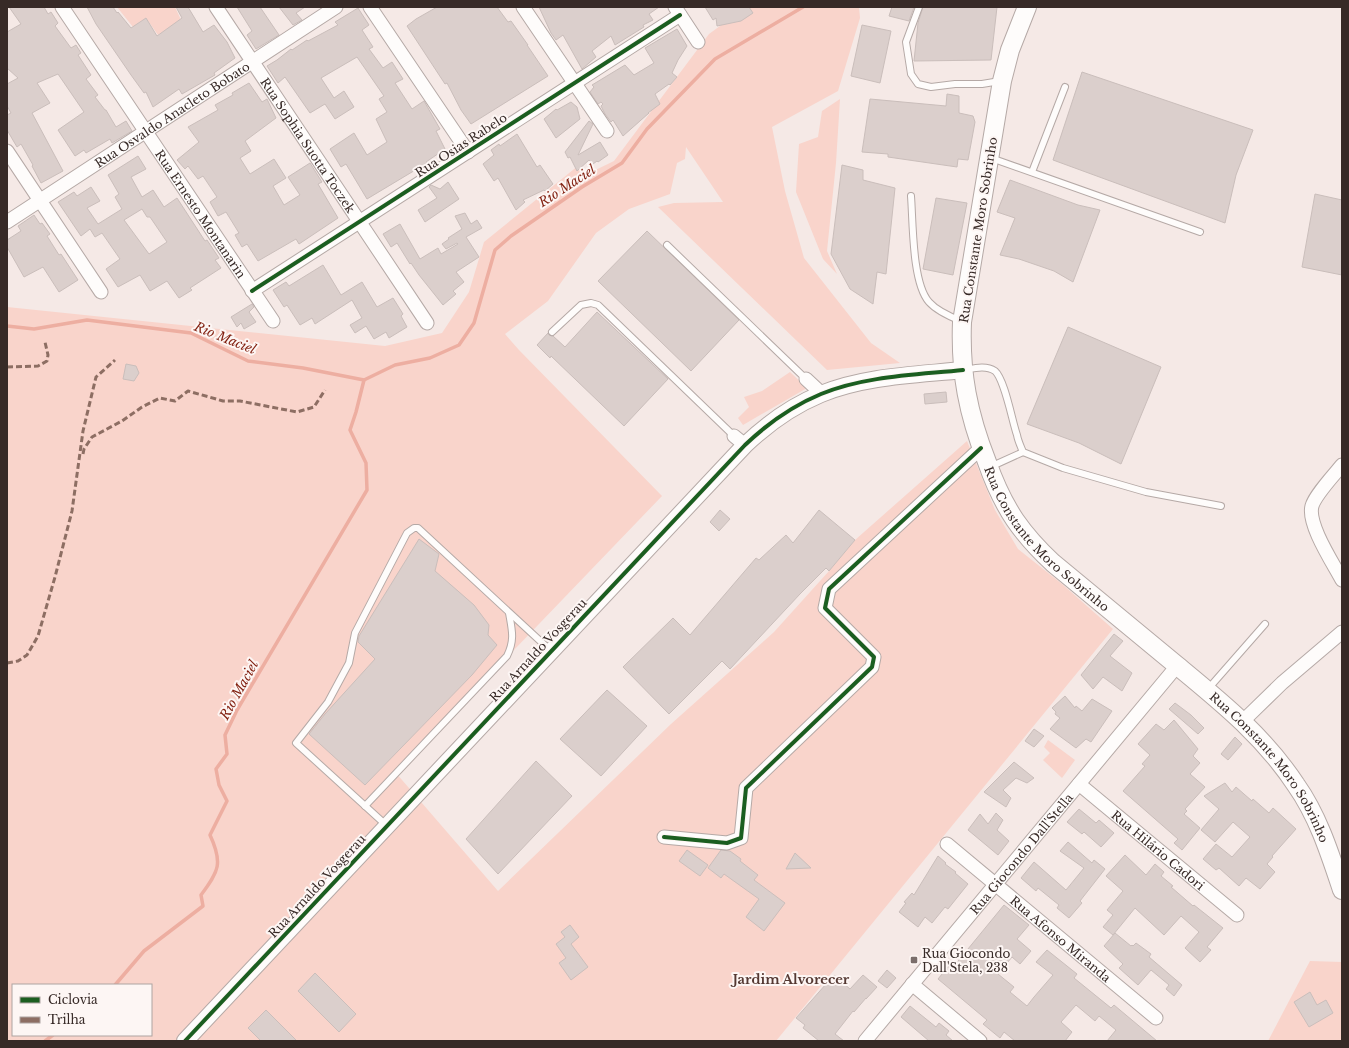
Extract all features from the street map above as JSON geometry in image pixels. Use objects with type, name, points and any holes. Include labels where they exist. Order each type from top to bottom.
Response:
[{"type":"main road","name":"Rua Constante Moro Sobrinho","points":[[1027,7],[1010,50],[1002,81],[962,322],[962,370],[971,416],[981,448],[1007,508],[1038,549],[1243,721],[1270,750],[1297,786],[1320,829],[1342,890]]},
{"type":"street","name":"Rua Ernesto Montanarin","points":[[62,7],[273,322]]},
{"type":"street","name":"Rua Sophia Suotta Toczek","points":[[216,7],[427,323]]},
{"type":"street","name":"Rua Osvaldo Anacleto Bobato","points":[[7,222],[336,7]]},
{"type":"street","points":[[370,7],[468,152]]},
{"type":"street","points":[[523,7],[607,131]]},
{"type":"street","points":[[678,11],[698,42]]},
{"type":"street","name":"Rua Osias Rabelo","points":[[252,291],[574,83],[678,11]]},
{"type":"street","points":[[7,151],[101,292]]},
{"type":"street","name":"Rua Arnaldo Vosgerau","points":[[185,1041],[551,651],[739,440],[762,429],[781,415],[802,403],[821,394],[850,384],[880,379],[962,370]]},
{"type":"street","points":[[806,379],[821,394]]},
{"type":"street","points":[[664,836],[727,843],[741,838],[746,788],[872,667],[874,657],[825,608],[829,589],[981,448]]},
{"type":"street","points":[[1342,466],[1312,505],[1312,514],[1318,536],[1342,580]]},
{"type":"street","points":[[1243,721],[1282,683],[1342,632]]},
{"type":"street","name":"Rua Giocondo Dall'Stella","points":[[865,1041],[1177,666]]},
{"type":"street","name":"Rua Hilário Cadori","points":[[1079,784],[1237,915]]},
{"type":"street","name":"Rua Afonso Miranda","points":[[947,844],[1156,1018]]},
{"type":"street","points":[[912,984],[980,1041]]},
{"type":"lane","points":[[919,7],[906,42],[911,74],[918,84],[931,87],[955,84],[982,84],[1002,81]]},
{"type":"lane","points":[[1032,172],[1065,87]]},
{"type":"lane","points":[[989,157],[1200,232]]},
{"type":"lane","points":[[911,196],[919,285],[928,302],[950,317],[962,322]]},
{"type":"lane","points":[[667,245],[806,379]]},
{"type":"lane","points":[[552,332],[581,305],[591,303],[598,305],[739,440]]},
{"type":"lane","points":[[962,370],[981,367],[989,368],[996,372],[1005,390],[1016,435],[1023,452],[1063,468],[1146,492],[1221,506]]},
{"type":"lane","points":[[989,468],[1023,452]]},
{"type":"lane","points":[[387,826],[296,743],[328,702],[349,663],[355,633],[407,533],[414,528],[418,528],[551,651]]},
{"type":"lane","points":[[365,806],[507,656],[512,646],[509,613]]},
{"type":"lane","points":[[1207,690],[1265,624]]},
{"type":"shaded area","points":[[117,7],[175,7],[181,20],[158,35],[146,18],[133,27]]},
{"type":"shaded area","points":[[746,7],[859,7],[860,18],[838,91],[772,127],[785,191],[804,258],[871,343],[900,363],[827,370],[658,207],[674,203],[723,202],[686,147],[685,159],[677,163],[670,194],[629,209],[596,233],[548,301],[505,334],[662,496],[396,773],[498,891],[671,724],[774,632],[855,540],[967,441],[995,510],[1018,549],[1062,584],[1113,629],[776,1041],[7,1041],[7,307],[385,346],[442,333],[469,292],[484,242],[584,161],[569,198],[579,178],[614,161],[709,34]]},
{"type":"shaded area","points":[[840,99],[836,163],[827,251],[837,274],[823,259],[796,192],[799,144],[818,137],[822,111]]},
{"type":"shaded area","points":[[790,372],[807,388],[743,425],[738,418],[749,407],[744,397],[762,391]]},
{"type":"shaded area","points":[[1048,740],[1075,760],[1062,778],[1043,760],[1050,753],[1044,747]]},
{"type":"shaded area","points":[[1310,961],[1342,962],[1342,1041],[1268,1041]]},
{"type":"building","points":[[9,7],[44,7],[48,14],[51,12],[58,23],[55,26],[71,48],[76,45],[81,53],[78,55],[91,75],[86,79],[98,95],[95,97],[106,110],[116,127],[126,121],[132,131],[112,143],[110,139],[86,153],[84,150],[75,156],[58,130],[84,112],[58,74],[37,83],[50,103],[32,113],[63,171],[41,183],[21,144],[17,147],[7,130],[7,115],[11,113],[7,106],[7,84],[18,78],[7,68],[7,32],[21,24]]},
{"type":"building","points":[[87,7],[113,7],[131,28],[146,18],[157,36],[182,18],[176,7],[188,7],[203,32],[214,25],[227,42],[235,58],[214,73],[215,75],[182,94],[179,89],[153,107],[146,92],[144,93],[131,75],[96,24]]},
{"type":"building","points":[[237,7],[260,7],[279,35],[256,49],[247,35],[252,31]]},
{"type":"building","points":[[279,7],[305,7],[296,13],[302,20],[293,25]]},
{"type":"building","points":[[437,7],[497,7],[508,22],[511,21],[548,76],[471,124],[461,110],[447,83],[445,84],[407,26]]},
{"type":"building","points":[[539,7],[659,7],[649,14],[653,20],[643,25],[644,27],[615,45],[611,36],[592,51],[596,57],[582,69],[563,35],[556,40],[551,33]]},
{"type":"building","points":[[705,7],[749,7],[753,13],[741,21],[717,26],[716,18],[713,20]]},
{"type":"building","points":[[892,7],[914,7],[909,21],[889,16]]},
{"type":"building","points":[[923,7],[997,7],[991,60],[914,61],[918,23]]},
{"type":"building","points":[[358,8],[369,25],[362,30],[373,47],[369,49],[383,68],[392,62],[403,79],[395,83],[412,109],[424,101],[440,129],[436,131],[445,149],[426,162],[427,163],[367,199],[346,164],[341,167],[330,149],[354,133],[367,155],[387,142],[376,119],[387,112],[379,99],[384,96],[357,57],[321,78],[334,98],[344,91],[354,107],[335,119],[325,104],[310,113],[285,77],[278,83],[267,66],[291,49],[292,50],[307,40],[308,41],[338,25],[335,22]]},
{"type":"building","points":[[862,25],[891,31],[880,83],[851,76]]},
{"type":"building","points":[[677,29],[687,46],[672,73],[677,77],[670,85],[669,84],[655,94],[660,104],[623,136],[613,120],[611,122],[605,114],[601,106],[603,104],[601,102],[598,104],[590,92],[594,87],[592,85],[625,65],[634,75],[654,63],[645,48]]},
{"type":"building","points":[[1082,72],[1253,130],[1236,175],[1225,223],[1053,160]]},
{"type":"building","points":[[249,83],[262,102],[267,99],[276,118],[245,141],[251,151],[240,158],[250,174],[274,159],[286,178],[273,186],[284,205],[300,195],[288,177],[310,163],[322,182],[318,184],[338,218],[299,244],[296,239],[258,261],[247,244],[242,247],[235,235],[239,233],[226,212],[218,216],[210,202],[217,197],[203,176],[198,179],[188,166],[185,169],[177,160],[199,142],[188,127],[218,110],[215,105],[233,95],[232,93]]},
{"type":"building","points":[[947,94],[959,96],[959,113],[973,116],[975,122],[968,160],[958,159],[957,167],[888,157],[888,154],[862,152],[870,99],[946,106]]},
{"type":"building","points":[[571,102],[577,107],[580,119],[556,138],[544,119],[556,109],[557,110]]},
{"type":"building","points":[[589,121],[593,124],[578,155],[600,142],[608,155],[593,164],[589,160],[577,171],[570,157],[568,158],[565,152]]},
{"type":"building","points":[[517,134],[537,167],[540,165],[553,184],[545,191],[544,190],[523,200],[525,202],[516,210],[498,178],[494,181],[483,164],[494,155],[491,150],[499,144],[500,146]]},
{"type":"building","points":[[138,156],[146,169],[131,177],[142,197],[153,190],[164,207],[177,198],[205,241],[207,240],[219,258],[215,260],[221,268],[190,288],[192,290],[179,298],[167,281],[150,291],[140,275],[118,287],[106,269],[120,259],[102,233],[95,237],[90,229],[81,236],[58,202],[74,192],[77,196],[91,187],[100,201],[87,208],[98,224],[122,209],[115,197],[119,194],[108,175]],"holes":[[[142,209],[147,217],[150,217],[167,242],[149,254],[124,220]]]},
{"type":"building","points":[[842,165],[863,170],[863,180],[895,188],[886,274],[877,272],[873,304],[850,289],[831,254]]},
{"type":"building","points":[[1010,180],[1078,205],[1100,210],[1073,282],[1054,271],[1019,259],[1000,255],[1015,218],[997,212]]},
{"type":"building","points":[[448,182],[459,199],[425,222],[418,210],[437,198],[429,187],[431,185],[440,189]]},
{"type":"building","points":[[1315,194],[1342,200],[1342,275],[1302,267]]},
{"type":"building","points":[[936,198],[967,203],[953,275],[923,269]]},
{"type":"building","points":[[465,213],[471,224],[477,220],[482,228],[466,237],[479,257],[456,272],[464,282],[453,291],[456,294],[443,305],[411,263],[410,264],[397,243],[391,247],[383,234],[400,224],[420,259],[438,248],[441,254],[458,244],[457,243],[446,249],[442,244],[462,229],[455,216]]},
{"type":"building","points":[[34,215],[40,224],[42,223],[50,234],[47,236],[78,280],[59,292],[43,267],[24,277],[7,247],[7,240],[21,231],[18,226]]},
{"type":"building","points":[[647,231],[739,320],[691,371],[598,281]]},
{"type":"building","points":[[323,265],[341,295],[362,282],[377,307],[393,298],[403,314],[401,316],[407,327],[389,338],[386,332],[374,339],[366,326],[355,333],[350,325],[362,318],[352,300],[315,324],[312,318],[300,325],[287,305],[284,307],[273,290],[286,282],[289,286]]},
{"type":"building","points":[[252,304],[254,307],[249,312],[256,322],[244,329],[241,323],[237,327],[231,317]]},
{"type":"building","points":[[597,312],[668,379],[624,426],[551,356],[550,358],[537,345],[548,333],[565,347]]},
{"type":"building","points":[[1068,327],[1161,367],[1121,464],[1079,443],[1027,424]]},
{"type":"building","points":[[126,364],[136,366],[139,373],[134,381],[123,379]]},
{"type":"building","points":[[946,392],[947,402],[925,404],[924,394]]},
{"type":"building","points":[[720,510],[730,519],[719,531],[710,522]]},
{"type":"building","points":[[819,510],[855,540],[829,571],[826,568],[730,669],[722,661],[669,714],[623,667],[673,618],[690,635],[756,558],[759,560],[786,535],[793,543]]},
{"type":"building","points":[[419,539],[439,554],[435,571],[474,605],[489,625],[488,635],[497,645],[472,675],[365,785],[309,734],[325,714],[375,659],[358,642],[359,636]]},
{"type":"building","points":[[1114,634],[1123,641],[1110,656],[1132,673],[1122,691],[1103,677],[1093,689],[1081,675]]},
{"type":"building","points":[[607,690],[647,726],[601,776],[560,739]]},
{"type":"building","points":[[1065,696],[1075,708],[1076,706],[1082,711],[1092,699],[1112,711],[1091,742],[1086,739],[1076,748],[1050,729],[1060,718],[1055,714],[1056,712],[1052,708]]},
{"type":"building","points":[[1175,703],[1191,715],[1204,728],[1198,734],[1169,709]]},
{"type":"building","points":[[1174,720],[1198,749],[1193,756],[1200,763],[1190,774],[1205,787],[1185,809],[1187,811],[1184,814],[1200,828],[1182,850],[1174,843],[1178,839],[1123,791],[1145,766],[1142,764],[1150,755],[1138,744],[1156,724],[1164,730]]},
{"type":"building","points":[[1034,729],[1044,736],[1034,747],[1025,741]]},
{"type":"building","points":[[1235,737],[1242,744],[1228,760],[1221,754]]},
{"type":"building","points":[[536,761],[572,796],[498,874],[466,839]]},
{"type":"building","points":[[1014,762],[1034,778],[1027,783],[1016,778],[1003,790],[1011,798],[1006,807],[984,792]]},
{"type":"building","points":[[1225,783],[1232,792],[1236,787],[1269,813],[1273,808],[1296,829],[1272,856],[1273,857],[1267,864],[1275,872],[1260,889],[1246,878],[1239,886],[1219,868],[1216,870],[1203,859],[1216,844],[1232,857],[1250,837],[1233,822],[1215,842],[1201,830],[1219,809],[1204,796]]},
{"type":"building","points":[[1079,809],[1096,823],[1099,820],[1114,833],[1101,847],[1084,832],[1082,834],[1067,822]]},
{"type":"building","points":[[996,813],[1003,820],[997,830],[1009,841],[998,855],[968,830],[980,814],[988,824]]},
{"type":"building","points":[[1068,842],[1092,863],[1094,860],[1105,869],[1080,901],[1082,903],[1069,918],[1057,908],[1059,905],[1038,888],[1036,891],[1021,878],[1034,862],[1066,890],[1084,868],[1060,851]]},
{"type":"building","points":[[687,850],[708,865],[700,876],[679,861]]},
{"type":"building","points":[[721,850],[730,851],[741,859],[740,861],[758,875],[754,880],[785,903],[764,931],[746,917],[759,899],[724,874],[721,878],[708,868]]},
{"type":"building","points":[[795,853],[811,868],[786,869]]},
{"type":"building","points":[[1125,855],[1146,875],[1155,864],[1164,872],[1161,876],[1173,886],[1171,887],[1193,906],[1194,905],[1223,928],[1207,947],[1211,950],[1200,962],[1185,948],[1199,932],[1181,916],[1164,935],[1135,908],[1113,935],[1103,927],[1113,915],[1107,910],[1123,891],[1106,876]]},
{"type":"building","points":[[938,856],[968,884],[948,909],[945,907],[932,923],[925,917],[918,927],[899,912],[906,903],[904,902],[912,893],[914,895]]},
{"type":"building","points":[[1004,905],[1029,925],[1017,939],[1031,951],[1020,964],[1012,957],[998,974],[1014,987],[1010,992],[1027,1006],[1053,975],[1036,962],[1047,950],[1077,974],[1074,978],[1111,1008],[1114,1005],[1157,1041],[1107,1041],[1116,1030],[1099,1016],[1095,1021],[1076,1005],[1061,1022],[1072,1032],[1065,1041],[1015,1041],[1004,1032],[1000,1038],[983,1024],[987,1020],[938,979],[951,963],[954,966]]},
{"type":"building","points":[[570,925],[579,937],[571,944],[588,967],[571,980],[559,963],[566,958],[556,944],[565,937],[561,932]]},
{"type":"building","points":[[1115,933],[1131,946],[1136,943],[1151,954],[1149,957],[1182,985],[1174,996],[1166,989],[1169,985],[1151,970],[1138,985],[1119,968],[1123,964],[1104,946]]},
{"type":"building","points":[[887,970],[896,978],[887,988],[878,981]]},
{"type":"building","points":[[315,973],[356,1014],[339,1032],[298,991]]},
{"type":"building","points":[[834,975],[850,989],[863,975],[877,987],[854,1012],[853,1011],[835,1034],[844,1041],[819,1041],[803,1028],[805,1025],[796,1018]]},
{"type":"building","points":[[1310,992],[1317,1005],[1326,1000],[1333,1013],[1309,1027],[1294,1002]]},
{"type":"building","points":[[910,1006],[936,1027],[939,1023],[949,1031],[946,1035],[953,1041],[929,1041],[901,1017]]},
{"type":"building","points":[[266,1010],[297,1041],[261,1041],[248,1028]]},
{"type":"waterway","name":"Rio Maciel","points":[[7,326],[34,329],[87,320],[191,333],[248,361],[303,368],[364,380],[395,365],[430,358],[459,345],[474,323],[495,250],[511,236],[582,187],[622,163],[647,129],[715,59],[803,7]]},
{"type":"waterway","name":"Rio Maciel","points":[[116,984],[144,951],[203,906],[201,895],[215,873],[218,860],[210,835],[227,801],[219,785],[216,769],[227,754],[225,735],[237,710],[367,490],[366,463],[350,430],[364,380]]},
{"type":"waterway","name":"Rio Maciel","points":[[45,1041],[52,1036]]},
{"type":"marked path","points":[[7,367],[38,366],[47,361],[48,355],[45,342]]},
{"type":"marked path","points":[[7,663],[18,661],[27,655],[38,636],[72,511],[83,431],[96,377],[115,360]]},
{"type":"marked path","points":[[83,454],[84,449],[92,437],[160,398],[175,401],[188,391],[223,401],[240,401],[297,412],[314,407],[325,390]]},
{"type":"cycle path","points":[[252,291],[680,15]]},
{"type":"cycle path","points":[[185,1041],[753,437],[800,404],[838,388],[855,383],[890,377],[963,370]]},
{"type":"cycle path","points":[[664,837],[727,843],[741,838],[746,788],[872,667],[874,657],[825,608],[829,589],[981,448]]},
{"type":"place","name":"Rua Giocondo Dall'Stela, 238","points":[[914,960]]},
{"type":"district","name":"Jardim Alvorecer","points":[[791,979]]}]
